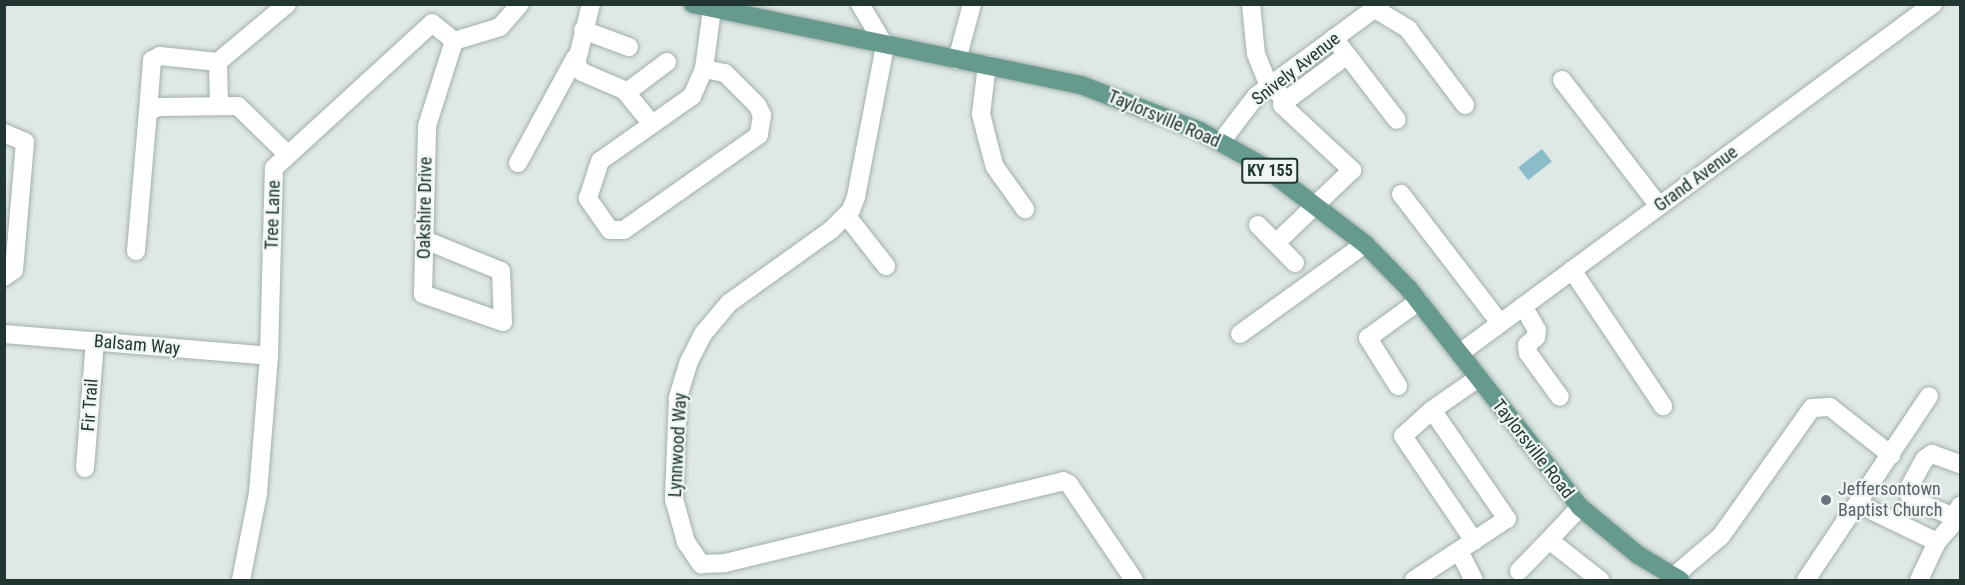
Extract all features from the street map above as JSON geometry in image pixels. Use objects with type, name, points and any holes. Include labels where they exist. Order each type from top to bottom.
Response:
[{"type":"main road","name":"Taylorsville Road","points":[[693,4],[885,46],[987,65],[1101,92],[1142,106],[1221,142],[1263,166],[1318,205],[1365,244],[1419,301],[1580,507],[1638,555],[1677,579]]},
{"type":"street","points":[[136,251],[152,60],[160,56],[218,62],[287,4]]},
{"type":"street","points":[[454,41],[500,27],[520,4]]},
{"type":"street","points":[[518,163],[575,58],[591,4]]},
{"type":"street","points":[[860,4],[885,46]]},
{"type":"street","points":[[957,60],[972,4]]},
{"type":"street","points":[[1251,4],[1256,54],[1269,86],[1287,100]]},
{"type":"street","name":"Grand Avenue","points":[[1460,353],[1933,4]]},
{"type":"street","points":[[1378,7],[1408,29],[1465,105]]},
{"type":"street","name":"Snively Avenue","points":[[1221,142],[1256,96],[1378,7]]},
{"type":"street","points":[[704,69],[725,73],[757,105],[762,116],[759,135],[624,230],[610,230],[588,198],[600,161],[692,96],[704,69],[712,9]]},
{"type":"street","name":"Tree Lane","points":[[241,580],[258,493],[269,357],[274,168],[432,23],[454,41]]},
{"type":"street","points":[[583,30],[629,47]]},
{"type":"street","points":[[1334,38],[1396,120]]},
{"type":"street","name":"Oakshire Drive","points":[[425,240],[501,271],[503,322],[423,294],[427,126],[454,41]]},
{"type":"street","name":"Lynnwood Way","points":[[885,46],[856,197],[846,215],[729,303],[703,334],[689,361],[678,398],[674,499],[679,524],[693,554],[701,564],[725,563],[1063,482],[1069,484],[1134,580]]},
{"type":"street","points":[[1276,243],[1352,170],[1282,105],[1347,55]]},
{"type":"street","points":[[575,58],[582,72],[627,92],[652,124]]},
{"type":"street","points":[[218,62],[219,106]]},
{"type":"street","points":[[627,92],[667,62]]},
{"type":"street","points":[[987,65],[981,114],[987,138],[995,167],[1025,209]]},
{"type":"street","points":[[1562,80],[1659,206]]},
{"type":"street","points":[[148,112],[158,107],[238,106],[287,154]]},
{"type":"street","points":[[4,133],[25,142],[14,270],[4,277]]},
{"type":"street","points":[[1401,194],[1500,323]]},
{"type":"street","points":[[846,215],[886,266]]},
{"type":"street","points":[[1258,225],[1295,263]]},
{"type":"street","points":[[1240,334],[1365,244]]},
{"type":"street","points":[[1572,270],[1663,406]]},
{"type":"street","points":[[1398,386],[1368,338],[1419,301]]},
{"type":"street","points":[[1523,306],[1536,330],[1536,338],[1527,345],[1528,353],[1560,397]]},
{"type":"street","name":"Balsam Way","points":[[4,334],[269,357]]},
{"type":"street","name":"Fir Trail","points":[[85,468],[95,341]]},
{"type":"street","points":[[1474,580],[1466,546],[1403,436],[1432,410],[1478,378]]},
{"type":"street","points":[[1809,579],[1929,396]]},
{"type":"street","points":[[1677,579],[1721,536],[1812,408],[1830,407],[1891,455]]},
{"type":"street","points":[[1414,580],[1507,517],[1432,410]]},
{"type":"street","points":[[1919,580],[1936,542],[1958,512],[1912,500],[1908,490],[1925,459],[1932,454],[1960,464]]},
{"type":"street","points":[[1858,504],[1936,542]]},
{"type":"street","points":[[1519,571],[1580,507]]},
{"type":"street","points":[[1549,540],[1600,580]]},
{"type":"water","points":[[1542,149],[1552,162],[1528,180],[1518,167]]},
{"type":"place","name":"Jeffersontown Baptist Church","points":[[1826,500]]}]
